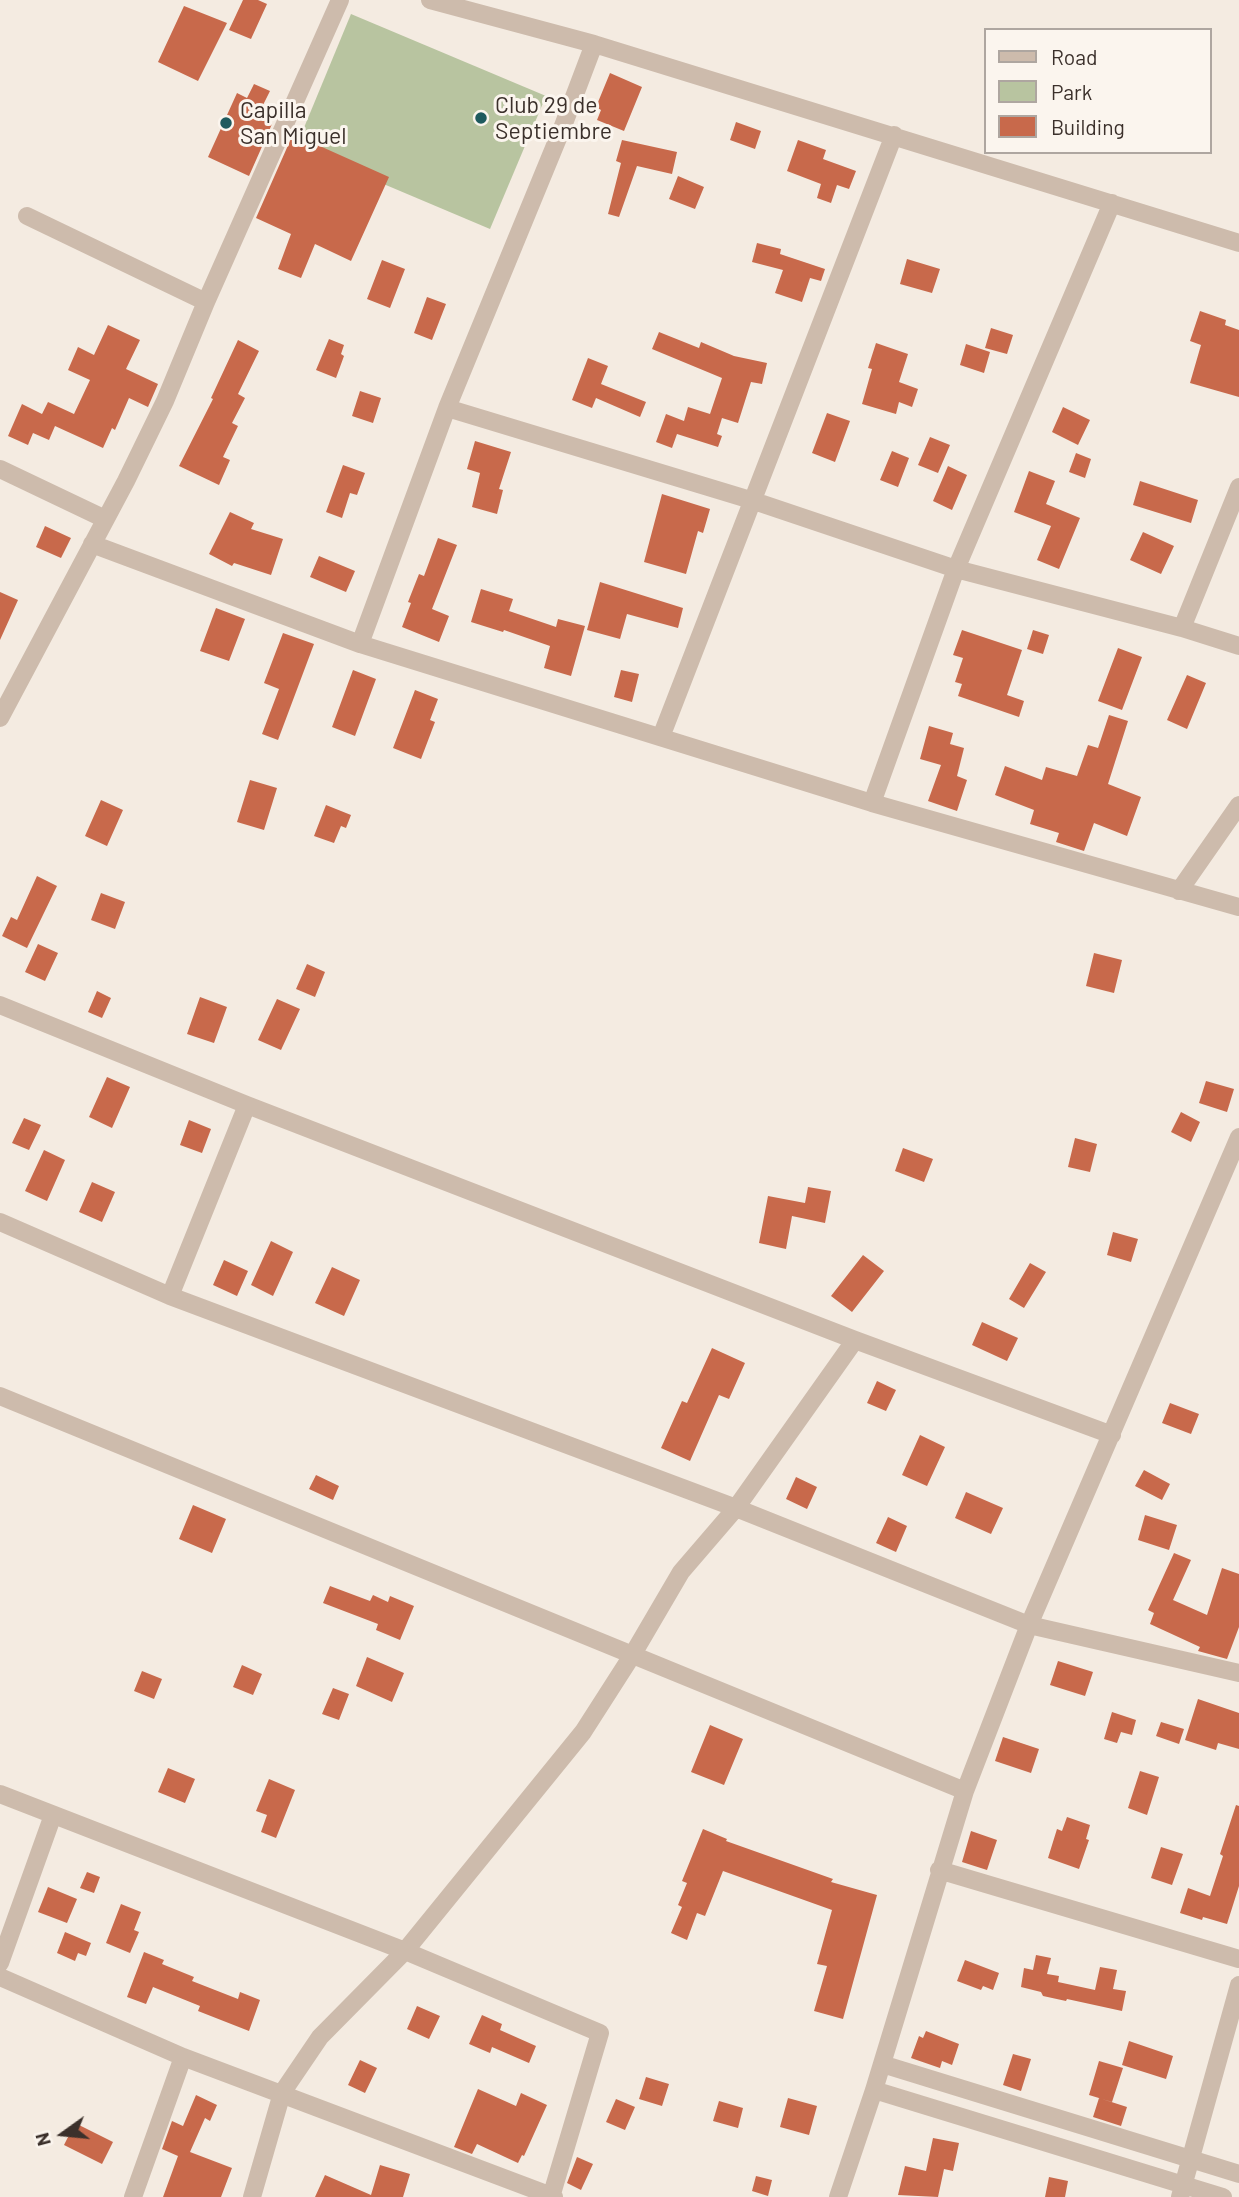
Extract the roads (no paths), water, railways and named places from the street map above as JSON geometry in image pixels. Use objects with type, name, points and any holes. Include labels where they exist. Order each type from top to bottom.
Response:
[{"type":"street","points":[[0,718],[165,401],[340,0]]},
{"type":"street","points":[[430,0],[594,44],[1239,243]]},
{"type":"street","points":[[360,643],[447,408],[594,44]]},
{"type":"street","points":[[661,737],[894,135]]},
{"type":"street","points":[[872,803],[956,569],[1112,203]]},
{"type":"street","points":[[27,216],[206,302]]},
{"type":"street","points":[[447,408],[754,501],[956,569],[1182,628],[1239,646]]},
{"type":"street","points":[[0,469],[105,519]]},
{"type":"street","points":[[1182,628],[1239,488]]},
{"type":"street","points":[[92,544],[360,643],[872,803],[1239,907]]},
{"type":"street","points":[[1179,891],[1239,805]]},
{"type":"street","points":[[0,1006],[247,1105],[855,1340],[1112,1435]]},
{"type":"street","points":[[170,1296],[247,1105]]},
{"type":"street","points":[[838,2197],[874,2090],[965,1791],[1029,1625],[1239,1137]]},
{"type":"street","points":[[0,1222],[170,1296],[736,1508],[1029,1625],[1239,1673]]},
{"type":"street","points":[[252,2197],[282,2093],[320,2037],[405,1951],[583,1732],[681,1572],[736,1508],[855,1340]]},
{"type":"street","points":[[0,1396],[965,1791]]},
{"type":"street","points":[[0,1794],[405,1951],[600,2032],[552,2197],[183,2057],[0,1977]]},
{"type":"street","points":[[0,1962],[53,1815]]},
{"type":"street","points":[[939,1870],[1239,1959]]},
{"type":"street","points":[[1181,2191],[1239,1984]]},
{"type":"street","points":[[133,2197],[183,2057]]},
{"type":"street","points":[[882,2064],[1239,2174]]},
{"type":"street","points":[[874,2090],[1181,2191],[1223,2197]]},
{"type":"place","name":"Club 29 de Septiembre","points":[[481,118]]},
{"type":"place","name":"Capilla San Miguel","points":[[226,123]]}]
